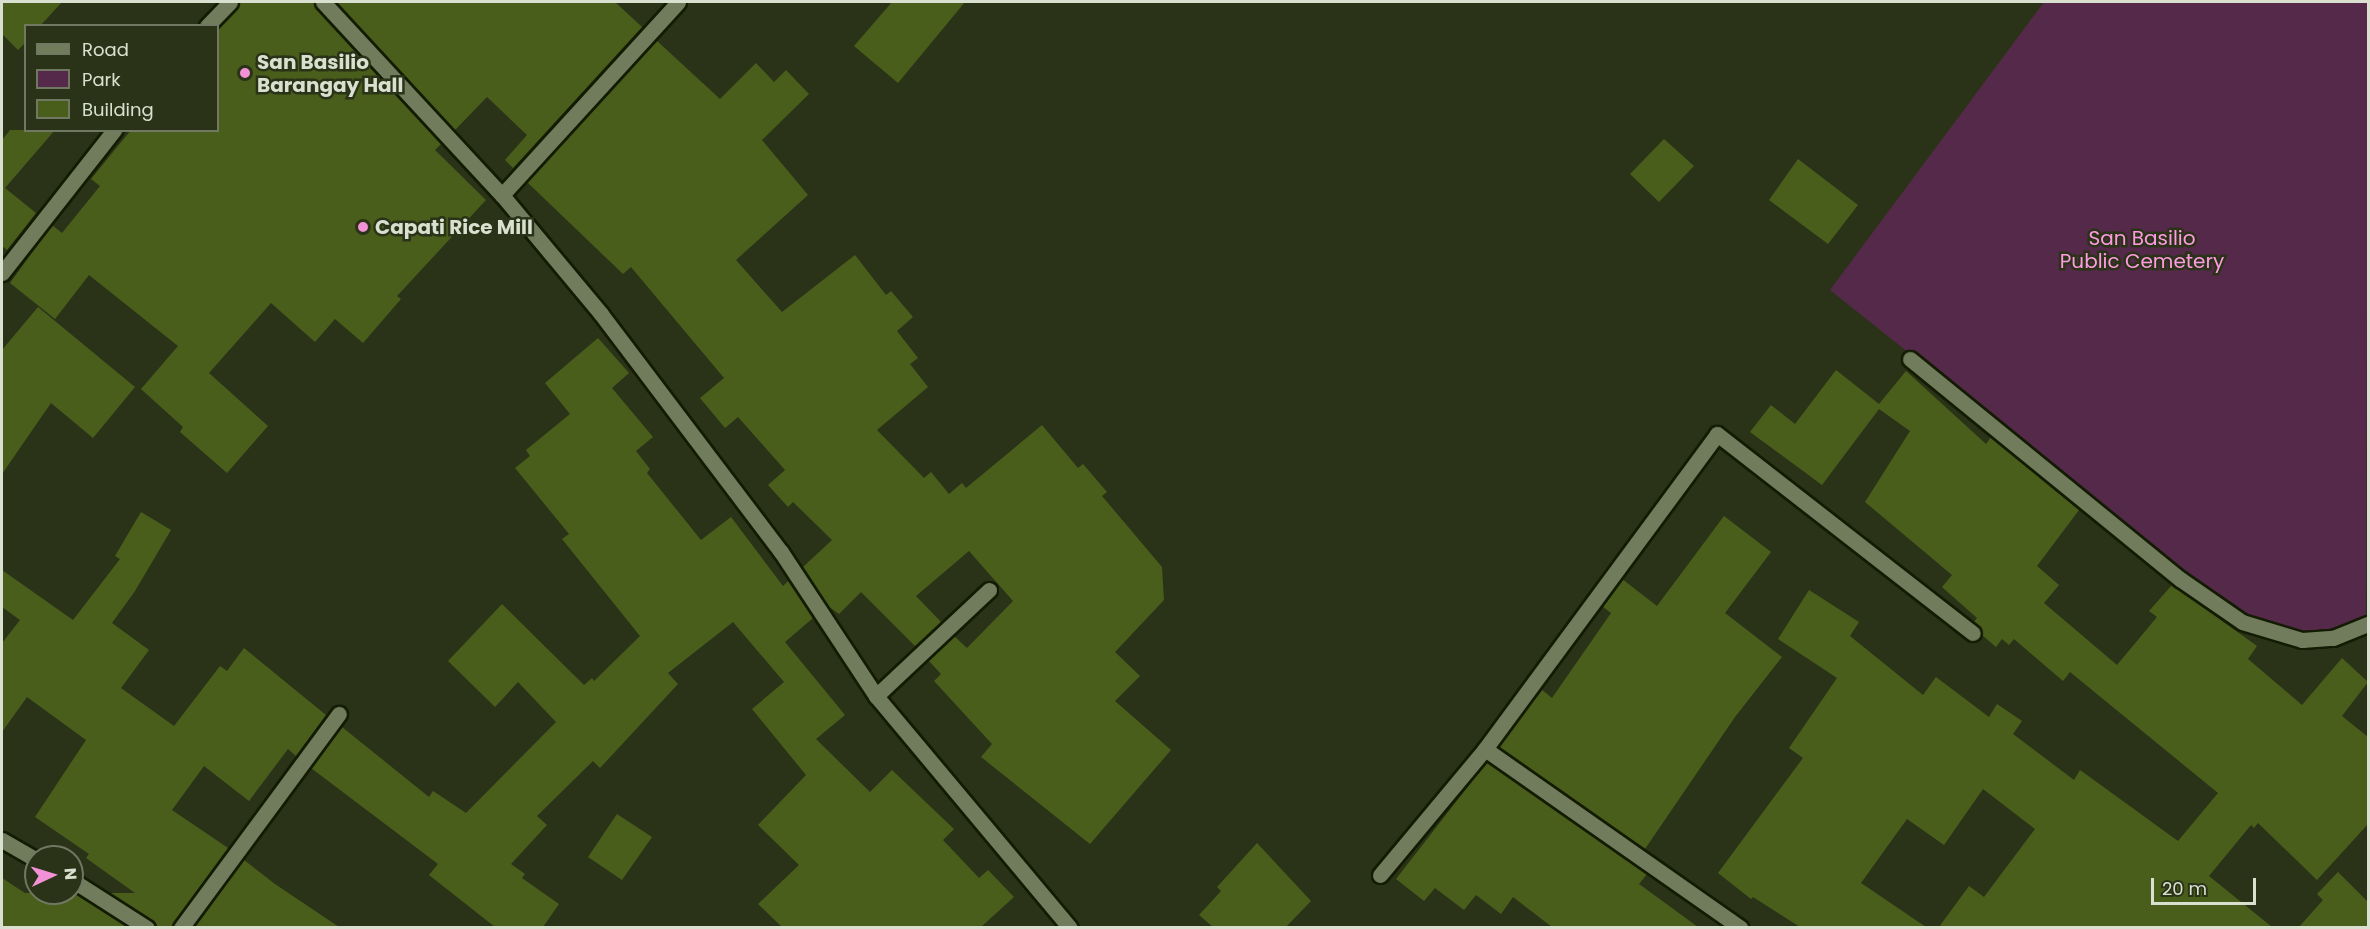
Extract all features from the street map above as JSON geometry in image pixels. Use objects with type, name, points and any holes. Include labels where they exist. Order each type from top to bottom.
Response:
[{"type":"street","points":[[209,24],[230,2]]},
{"type":"street","points":[[323,2],[502,195],[601,314],[781,552],[876,696],[1070,927]]},
{"type":"street","points":[[502,195],[678,2]]},
{"type":"street","points":[[2,273],[112,132]]},
{"type":"street","points":[[1910,359],[2180,579],[2242,622],[2302,640],[2333,638],[2368,624]]},
{"type":"street","points":[[1380,875],[1485,749],[1717,434],[1973,633]]},
{"type":"street","points":[[876,696],[989,590]]},
{"type":"street","points":[[181,927],[339,714]]},
{"type":"street","points":[[1485,749],[1741,927]]},
{"type":"street","points":[[2,840],[24,853]]},
{"type":"street","points":[[84,888],[147,927]]},
{"type":"green space","name":"San Basilio Public Cemetery","points":[[2044,2],[2368,2],[2366,616],[2332,631],[2302,634],[2270,628],[2196,582],[1830,290]]},
{"type":"building","points":[[2,2],[62,2],[42,24],[24,24],[24,44],[18,50],[2,34]]},
{"type":"building","points":[[239,2],[314,2],[316,9],[441,144],[435,150],[486,200],[397,296],[401,299],[363,343],[335,319],[315,342],[271,303],[209,373],[268,426],[227,473],[180,432],[183,427],[141,389],[178,346],[89,275],[55,319],[10,283],[52,225],[62,233],[100,186],[91,179],[129,132],[219,132],[219,28]]},
{"type":"building","points":[[336,2],[615,2],[642,27],[513,168],[505,160],[527,135],[487,97],[455,130]]},
{"type":"building","points":[[892,2],[965,2],[898,83],[854,46]]},
{"type":"building","points":[[656,40],[720,99],[756,63],[774,82],[786,70],[809,94],[762,140],[808,195],[736,260],[782,312],[855,255],[886,295],[891,291],[913,317],[897,331],[918,358],[910,364],[928,387],[877,430],[924,478],[931,472],[949,494],[962,483],[966,488],[1042,425],[1078,468],[1083,464],[1107,492],[1102,496],[1162,567],[1164,600],[1115,652],[1140,676],[1115,701],[1171,750],[1090,844],[981,757],[992,744],[934,681],[941,674],[928,660],[954,636],[967,648],[1013,601],[969,551],[916,596],[941,622],[915,646],[861,592],[839,614],[828,606],[803,567],[832,540],[793,502],[788,507],[768,485],[785,470],[738,417],[725,428],[700,398],[724,378],[631,267],[623,274],[527,182]]},
{"type":"building","points":[[10,130],[53,132],[5,188],[36,213],[7,250],[2,246],[2,140]]},
{"type":"building","points":[[1664,139],[1694,166],[1659,202],[1630,174]]},
{"type":"building","points":[[1798,159],[1858,205],[1828,244],[1769,200]]},
{"type":"building","points":[[38,307],[135,387],[93,438],[51,403],[2,474],[2,350]]},
{"type":"building","points":[[598,338],[629,373],[612,388],[653,437],[636,451],[650,469],[647,473],[701,540],[731,517],[783,586],[788,581],[813,618],[785,642],[845,715],[816,739],[870,792],[892,770],[954,829],[943,840],[979,878],[988,870],[1014,897],[981,927],[782,927],[758,904],[799,865],[758,825],[806,775],[752,709],[784,682],[733,622],[668,673],[678,684],[600,768],[593,761],[537,816],[547,825],[511,864],[525,874],[522,878],[559,904],[543,927],[495,927],[429,875],[438,864],[311,768],[342,727],[429,797],[433,791],[466,813],[556,722],[518,682],[495,707],[448,661],[502,604],[584,685],[592,678],[594,681],[640,636],[562,539],[569,534],[515,468],[530,456],[526,450],[570,414],[545,383]]},
{"type":"building","points":[[1836,370],[1879,404],[1906,371],[1986,444],[1991,437],[2079,510],[2037,566],[2059,585],[2044,603],[2117,665],[2157,617],[2149,611],[2172,585],[2257,646],[2248,659],[2302,705],[2342,658],[2368,682],[2342,716],[2368,737],[2368,824],[2317,880],[2258,823],[2254,828],[2251,825],[2209,876],[2272,927],[1939,927],[1969,886],[1984,897],[2035,829],[1983,789],[1944,845],[1907,819],[1861,883],[1926,927],[1800,927],[1753,897],[1751,899],[1718,873],[1803,758],[1789,748],[1837,678],[1778,639],[1809,590],[1859,622],[1850,636],[1923,695],[1936,677],[1989,717],[1997,704],[2022,721],[2013,734],[2074,780],[2080,770],[2178,841],[2218,793],[2070,672],[2063,681],[2014,639],[2009,645],[2002,639],[1996,647],[1982,635],[1974,622],[1977,618],[1942,587],[1952,575],[1865,502],[1910,431],[1879,409],[1822,485],[1750,432],[1771,405],[1795,424]]},
{"type":"building","points":[[141,512],[171,530],[135,591],[112,623],[149,650],[121,688],[174,726],[220,666],[227,671],[244,648],[326,715],[296,756],[288,749],[249,801],[204,766],[172,810],[228,848],[171,927],[157,927],[152,920],[110,893],[135,893],[86,858],[89,854],[84,851],[84,845],[76,845],[35,817],[86,740],[27,697],[2,732],[2,643],[20,620],[2,607],[2,570],[73,620],[120,559],[115,556]]},
{"type":"building","points":[[1724,516],[1771,552],[1725,613],[1782,657],[1735,717],[1645,849],[1499,747],[1541,689],[1552,698],[1611,613],[1602,606],[1622,579],[1657,606]]},
{"type":"building","points":[[1487,762],[1647,874],[1639,884],[1698,927],[1552,927],[1513,897],[1501,914],[1476,895],[1464,910],[1435,888],[1424,901],[1396,879]]},
{"type":"building","points":[[617,814],[652,837],[622,880],[588,857]]},
{"type":"building","points":[[1257,843],[1311,901],[1286,927],[1213,927],[1199,915],[1221,891],[1217,887]]},
{"type":"building","points":[[244,860],[275,884],[339,927],[193,927]]},
{"type":"building","points":[[2338,872],[2368,902],[2368,927],[2299,927],[2323,900],[2317,894]]},
{"type":"building","points":[[2,878],[24,892],[24,905],[84,905],[84,899],[128,927],[2,927]]},
{"type":"place","name":"San Basilio Barangay Hall","points":[[245,73]]},
{"type":"place","name":"Capati Rice Mill","points":[[363,227]]}]
